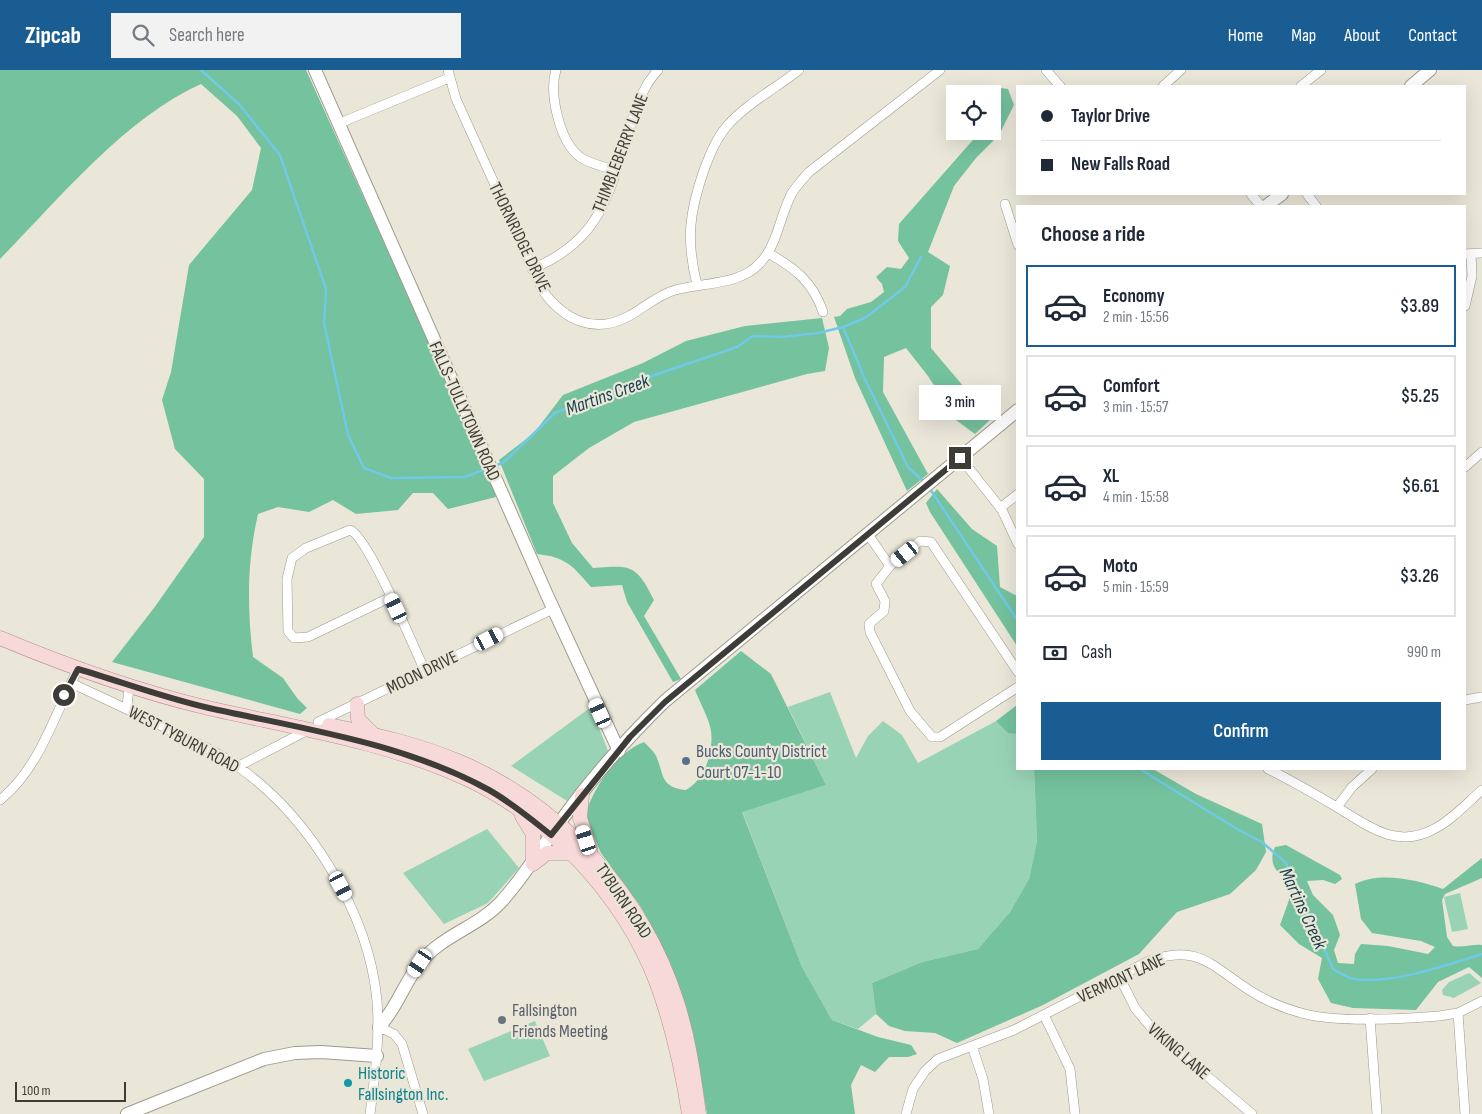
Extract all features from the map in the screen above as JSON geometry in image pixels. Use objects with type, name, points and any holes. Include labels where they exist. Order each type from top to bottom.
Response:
[{"type":"main road","name":"TYBURN ROAD","points":[[0,638],[78,669],[207,708],[374,735],[441,754],[485,774],[531,802],[555,829],[571,853],[611,900],[647,961],[671,1028],[689,1114]]},
{"type":"main road","points":[[357,704],[358,719],[374,735]]},
{"type":"main road","name":"TYBURN ROAD","points":[[313,726],[465,778],[555,829],[595,858],[633,909],[665,970],[683,1021],[699,1114]]},
{"type":"main road","points":[[582,796],[580,807],[581,826],[595,858]]},
{"type":"main road","points":[[508,802],[524,818],[533,834],[532,864]]},
{"type":"main road","points":[[532,864],[547,853],[571,853]]},
{"type":"street","name":"FALLS-TULLYTOWN ROAD","points":[[315,70],[553,609],[619,751]]},
{"type":"street","points":[[556,70],[553,98],[556,112],[570,145],[575,153],[588,161],[616,170]]},
{"type":"street","name":"THIMBLEBERRY LANE","points":[[532,269],[566,252],[588,231],[602,207],[639,100],[650,79],[658,70]]},
{"type":"street","points":[[698,285],[690,248],[690,219],[713,146],[724,129],[735,118],[800,70]]},
{"type":"street","name":"THORNRIDGE DRIVE","points":[[449,74],[456,99],[543,291],[559,310],[573,319],[603,324],[624,318],[664,294],[742,276],[756,267],[768,252],[793,192],[809,172],[940,70]]},
{"type":"street","points":[[1046,70],[1059,85]]},
{"type":"street","points":[[1164,85],[1181,70]]},
{"type":"street","points":[[1302,85],[1321,70]]},
{"type":"street","points":[[1412,85],[1430,70]]},
{"type":"street","points":[[340,123],[449,74]]},
{"type":"street","points":[[1252,195],[1260,205]]},
{"type":"street","points":[[1267,205],[1281,195]]},
{"type":"street","points":[[1005,204],[1016,239]]},
{"type":"street","points":[[768,252],[806,279],[823,312]]},
{"type":"street","points":[[1466,302],[1471,283],[1468,254],[1482,253]]},
{"type":"street","points":[[423,1114],[402,1044],[394,1034],[379,1026],[389,1016],[420,963],[436,946],[493,910],[532,864],[555,829],[619,751],[665,702],[1016,412]]},
{"type":"street","points":[[1466,466],[1482,452]]},
{"type":"street","points":[[960,458],[1000,508],[1008,520],[1016,539]]},
{"type":"street","points":[[1000,508],[1016,496]]},
{"type":"street","points":[[391,597],[308,637],[294,638],[288,631],[289,565],[295,555],[333,535],[350,530],[356,533],[391,597],[425,671]]},
{"type":"street","points":[[867,533],[890,566]]},
{"type":"street","points":[[1016,669],[931,542],[920,541],[890,566],[876,584],[885,601],[884,611],[869,624],[870,632],[910,710],[932,737],[940,737],[1016,688]]},
{"type":"street","name":"MOON DRIVE","points":[[239,766],[357,704],[553,609]]},
{"type":"street","points":[[0,800],[30,767],[78,669]]},
{"type":"street","name":"WEST TYBURN ROAD","points":[[71,683],[216,752],[239,766],[284,807],[303,830],[341,886],[359,924],[372,968],[379,1026],[370,1114]]},
{"type":"street","points":[[127,709],[130,685]]},
{"type":"street","points":[[1466,700],[1482,697]]},
{"type":"street","points":[[1270,770],[1378,832],[1394,837],[1422,834],[1440,826],[1482,790]]},
{"type":"street","points":[[1337,808],[1352,787],[1371,770]]},
{"type":"street","name":"VERMONT LANE","points":[[906,1114],[912,1088],[925,1071],[938,1059],[1014,1030],[1120,976],[1160,957],[1172,954],[1190,955],[1210,962],[1250,990],[1282,1007],[1316,1017],[1425,1017],[1458,1013],[1482,1001]]},
{"type":"street","name":"VIKING LANE","points":[[1120,976],[1135,1008],[1155,1032],[1252,1114]]},
{"type":"street","points":[[1458,1013],[1465,1114]]},
{"type":"street","points":[[1044,1015],[1070,1069],[1075,1114]]},
{"type":"street","points":[[1370,1018],[1377,1114]]},
{"type":"street","points":[[972,1046],[983,1080],[989,1114]]},
{"type":"street","points":[[127,1114],[217,1077],[274,1057],[321,1052],[377,1056]]},
{"type":"green space","points":[[0,70],[306,70],[486,468],[496,497],[448,509],[433,493],[413,493],[398,510],[356,514],[333,500],[309,512],[278,507],[258,514],[254,532],[249,585],[253,657],[283,678],[297,698],[307,708],[300,714],[112,662],[154,608],[204,537],[204,479],[175,449],[162,400],[171,372],[189,265],[252,190],[261,148],[237,116],[201,84],[173,99],[146,117],[119,139],[69,187],[0,259]]},
{"type":"green space","points":[[1001,88],[1008,89],[1014,105],[1001,131]]},
{"type":"green space","points":[[994,140],[976,158],[954,186],[928,252],[950,266],[943,295],[931,307],[931,348],[991,419],[975,434],[956,420],[928,376],[906,348],[884,357],[883,392],[928,474],[907,491],[855,378],[834,317],[840,316],[847,309],[871,302],[884,292],[882,284],[876,277],[887,267],[901,269],[909,258],[898,241],[899,224],[972,141]]},
{"type":"green space","points":[[822,318],[829,348],[825,371],[807,374],[634,422],[589,448],[553,476],[553,503],[572,543],[593,568],[624,567],[631,569],[637,573],[648,588],[654,600],[644,616],[681,679],[673,682],[627,602],[622,585],[591,587],[574,568],[562,560],[537,554],[499,460],[534,433],[563,395],[643,363],[686,341],[745,326]]},
{"type":"green space","points":[[937,489],[972,529],[997,546],[1000,587],[1016,595],[1016,644],[930,512],[926,503]]},
{"type":"green space","points":[[741,651],[771,674],[826,785],[742,812],[802,967],[832,1020],[878,1037],[911,1045],[917,1054],[908,1057],[889,1057],[875,1072],[861,1065],[851,1085],[855,1114],[707,1114],[693,1032],[664,952],[641,907],[601,853],[585,816],[594,794],[607,773],[624,754],[644,742],[655,754],[664,778],[671,786],[686,790],[698,780],[709,757],[712,739],[708,721],[695,690]]},
{"type":"green space","points":[[830,692],[856,758],[868,736],[883,721],[902,735],[918,763],[996,721],[1008,732],[1016,734],[1016,770],[1034,770],[1037,841],[1029,879],[1010,912],[978,949],[922,962],[872,983],[876,1014],[858,1029],[832,1020],[802,967],[742,811],[826,785],[788,707]]},
{"type":"green space","points":[[1016,706],[1016,734],[1008,733],[996,721]]},
{"type":"green space","points":[[591,707],[608,751],[567,801],[511,766]]},
{"type":"green space","points":[[1034,770],[1155,770],[1196,794],[1262,824],[1266,852],[1256,870],[1230,894],[1177,912],[1139,954],[1043,1005],[957,1043],[935,1033],[905,1031],[889,1026],[876,1014],[872,983],[922,962],[978,949],[1010,912],[1029,879],[1037,841]]},
{"type":"green space","points":[[487,829],[519,868],[488,903],[444,924],[403,873]]},
{"type":"green space","points":[[1286,845],[1340,875],[1342,879],[1335,884],[1323,880],[1307,881],[1313,895],[1333,915],[1340,935],[1334,950],[1338,963],[1354,964],[1355,954],[1361,944],[1388,946],[1428,954],[1435,947],[1421,941],[1372,933],[1361,919],[1355,884],[1365,880],[1387,877],[1411,880],[1443,889],[1482,858],[1482,878],[1445,894],[1442,900],[1447,937],[1453,946],[1482,945],[1482,978],[1469,967],[1438,982],[1416,1010],[1353,1008],[1331,1003],[1318,979],[1322,958],[1299,944],[1280,925],[1289,900],[1291,885],[1275,868],[1272,859],[1275,847]]},
{"type":"green space","points":[[1460,893],[1468,929],[1452,932],[1444,897]]},
{"type":"green space","points":[[1469,973],[1481,983],[1454,998],[1443,995],[1442,990],[1449,982]]},
{"type":"green space","points":[[535,1021],[550,1056],[484,1081],[468,1049]]},
{"type":"waterway","name":"Martins Creek","points":[[201,70],[239,104],[280,155],[326,289],[324,323],[348,435],[364,468],[391,478],[465,477],[488,468]]},
{"type":"waterway","points":[[843,327],[865,318],[905,287],[921,257]]},
{"type":"waterway","name":"Martins Creek","points":[[495,466],[504,462],[555,413],[634,382],[737,347],[753,336],[782,337],[818,333],[843,327],[864,377],[908,467],[925,483]]},
{"type":"waterway","name":"Martins Creek","points":[[930,489],[1016,618]]},
{"type":"waterway","name":"Martins Creek","points":[[1142,770],[1237,829],[1262,842],[1286,863],[1333,969],[1343,975],[1354,979],[1368,980],[1401,977],[1482,954]]},
{"type":"place","name":"Bucks County District Court 07-1-10","points":[[686,761]]},
{"type":"place","name":"Fallsington Friends Meeting","points":[[502,1020]]},
{"type":"place","name":"Historic Fallsington Inc.","points":[[348,1083]]},
{"type":"route","points":[[64,695],[78,669],[207,708],[352,740],[400,754],[465,778],[500,796],[551,835],[630,737],[691,678],[960,458]]}]
